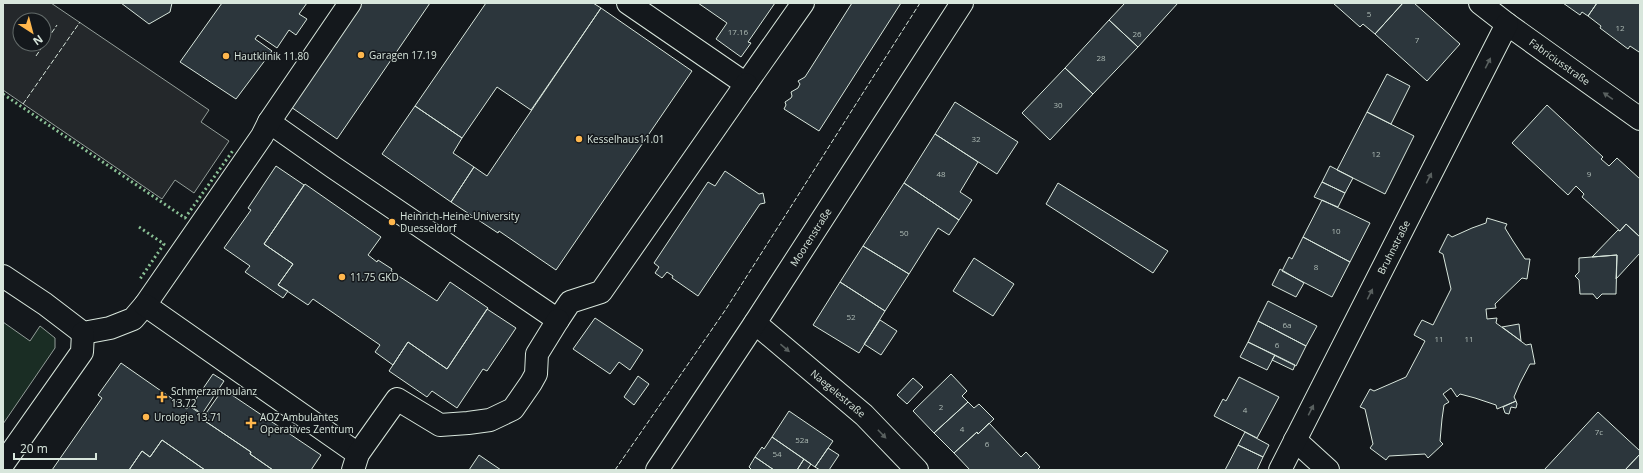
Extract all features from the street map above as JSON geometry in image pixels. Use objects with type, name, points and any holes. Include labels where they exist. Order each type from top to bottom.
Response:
[{"type":"street","points":[[3,276],[45,304],[83,333],[110,328],[133,319],[145,305],[262,136],[269,122],[350,3]]},
{"type":"street","points":[[628,3],[746,84]]},
{"type":"street","points":[[145,305],[356,462],[397,399],[440,425],[490,420],[513,409],[536,374],[537,354],[570,302],[601,292],[803,3]]},
{"type":"street","name":"Moorenstraße","points":[[657,470],[755,323],[962,3]]},
{"type":"street","name":"Fabriciusstraße","points":[[1480,3],[1640,119]]},
{"type":"street","name":"Bruhnstraße","points":[[1280,470],[1507,24]]},
{"type":"street","points":[[269,122],[558,320]]},
{"type":"street","name":"Naegelestraße","points":[[755,323],[864,415],[917,470]]},
{"type":"street","points":[[3,464],[82,352],[83,333]]},
{"type":"street","points":[[1295,440],[1328,470]]},
{"type":"green space","points":[[3,322],[30,341],[40,326],[55,338],[55,348],[3,424]]},
{"type":"shaded area","points":[[3,3],[51,3],[209,110],[201,122],[229,141],[194,193],[175,180],[162,199],[3,90]]},
{"type":"building","points":[[121,3],[172,3],[170,12],[149,24]]},
{"type":"building","name":"Hautklinik 11.80","points":[[222,3],[307,3],[299,14],[307,19],[296,35],[289,30],[277,48],[258,35],[255,39],[272,51],[236,99],[180,62]]},
{"type":"building","name":"Garagen 17.19","points":[[362,3],[430,3],[337,139],[291,107]]},
{"type":"building","points":[[486,3],[593,3],[601,8],[531,110],[497,87],[462,138],[415,106]]},
{"type":"building","points":[[698,3],[775,3],[748,42],[751,43],[741,57],[716,39],[727,23]]},
{"type":"building","points":[[852,3],[901,3],[819,131],[784,109],[786,105],[785,102],[791,98],[791,92],[798,88],[800,84],[798,81],[805,77]]},
{"type":"building","points":[[1125,3],[1178,3],[1138,47],[1109,20]]},
{"type":"building","points":[[1333,3],[1403,3],[1375,34],[1363,24],[1360,27]]},
{"type":"building","points":[[1403,3],[1414,3],[1460,44],[1427,81],[1375,34]]},
{"type":"building","points":[[1563,3],[1597,3],[1588,16],[1582,12],[1580,15]]},
{"type":"building","points":[[1597,3],[1640,3],[1639,52],[1630,46],[1628,49],[1600,28],[1601,26],[1588,16]]},
{"type":"building","name":"Kesselhaus11.01","points":[[601,8],[692,71],[556,270],[499,231],[498,233],[451,202],[474,167],[487,176]]},
{"type":"building","points":[[1109,20],[1138,47],[1093,94],[1065,68]]},
{"type":"building","points":[[1065,68],[1093,94],[1050,140],[1022,113]]},
{"type":"building","points":[[1387,74],[1410,86],[1391,124],[1367,112]]},
{"type":"building","points":[[955,102],[1018,142],[997,174],[935,134]]},
{"type":"building","points":[[1547,105],[1603,157],[1601,159],[1609,166],[1617,158],[1640,179],[1640,237],[1626,224],[1620,231],[1582,197],[1584,194],[1576,186],[1568,195],[1512,143]]},
{"type":"building","points":[[415,106],[462,138],[453,153],[474,167],[451,202],[382,154]]},
{"type":"building","points":[[1367,112],[1414,136],[1385,194],[1337,170]]},
{"type":"building","points":[[935,134],[978,162],[960,192],[972,200],[959,220],[904,183]]},
{"type":"building","points":[[276,166],[304,185],[264,244],[293,264],[278,285],[288,291],[283,298],[245,272],[250,266],[224,248],[251,210],[248,208]]},
{"type":"building","points":[[1330,166],[1353,178],[1345,193],[1322,182]]},
{"type":"building","points":[[725,171],[759,194],[763,193],[765,203],[760,204],[698,296],[672,278],[673,276],[667,272],[662,278],[655,273],[659,267],[654,263],[708,182],[715,186]]},
{"type":"building","points":[[1322,182],[1345,193],[1338,207],[1314,197]]},
{"type":"building","points":[[904,183],[959,220],[949,235],[938,228],[909,274],[863,246]]},
{"type":"building","points":[[1058,183],[1168,251],[1153,273],[1046,204]]},
{"type":"building","name":"11.75 GKD","points":[[305,184],[381,237],[368,255],[377,262],[378,260],[392,269],[391,271],[437,301],[450,282],[488,308],[447,369],[408,342],[393,365],[375,352],[380,345],[313,299],[308,305],[278,285],[293,264],[264,244]]},
{"type":"building","points":[[1322,200],[1370,223],[1350,262],[1303,237]]},
{"type":"building","points":[[1487,218],[1507,224],[1505,228],[1513,241],[1525,259],[1530,259],[1527,279],[1522,278],[1495,304],[1496,308],[1486,309],[1487,319],[1497,318],[1496,323],[1526,345],[1531,344],[1535,364],[1530,364],[1520,383],[1514,397],[1516,401],[1497,409],[1496,405],[1475,398],[1460,394],[1457,397],[1451,388],[1443,394],[1449,402],[1444,405],[1442,419],[1440,441],[1443,444],[1428,458],[1425,454],[1389,456],[1386,460],[1370,448],[1373,444],[1365,409],[1360,407],[1370,389],[1374,391],[1406,377],[1425,341],[1414,335],[1418,327],[1422,320],[1433,325],[1451,289],[1443,254],[1439,252],[1448,234],[1452,237],[1486,223]]},
{"type":"building","points":[[1626,224],[1640,237],[1640,253],[1616,279],[1617,255],[1592,257],[1618,230],[1620,231]]},
{"type":"building","points":[[1303,237],[1350,262],[1332,297],[1282,271],[1289,257],[1292,259]]},
{"type":"building","points":[[863,246],[909,274],[885,311],[840,282]]},
{"type":"building","points":[[1617,255],[1616,294],[1602,294],[1597,299],[1593,294],[1580,294],[1579,280],[1575,276],[1579,272],[1579,258]]},
{"type":"building","points":[[974,258],[1014,284],[993,316],[953,291]]},
{"type":"building","points":[[1280,269],[1304,283],[1296,297],[1272,285]]},
{"type":"building","points":[[840,282],[885,311],[859,353],[813,325]]},
{"type":"building","points":[[1268,301],[1317,326],[1306,346],[1258,321]]},
{"type":"building","points":[[487,309],[516,328],[487,371],[483,369],[457,408],[432,391],[427,397],[389,371],[408,342],[447,369]]},
{"type":"building","points":[[595,318],[643,350],[630,370],[619,362],[610,374],[573,349]]},
{"type":"building","points":[[880,320],[897,331],[881,355],[864,344]]},
{"type":"building","points":[[1258,321],[1306,346],[1296,366],[1248,342]]},
{"type":"building","points":[[1519,324],[1521,341],[1502,327]]},
{"type":"building","points":[[1248,342],[1275,355],[1267,370],[1240,357]]},
{"type":"building","points":[[1275,355],[1295,365],[1293,370],[1272,360]]},
{"type":"building","name":"Urologie 13.71","points":[[121,363],[187,409],[189,406],[204,416],[202,419],[251,452],[250,454],[273,470],[205,470],[162,440],[150,457],[142,451],[129,470],[52,470],[102,398],[98,395]]},
{"type":"building","points":[[213,374],[224,381],[202,414],[191,406]]},
{"type":"building","points":[[951,374],[967,391],[962,396],[968,402],[934,433],[913,411]]},
{"type":"building","points":[[638,376],[649,384],[634,405],[624,397]]},
{"type":"building","points":[[1239,377],[1279,397],[1257,438],[1214,416],[1223,399],[1226,401]]},
{"type":"building","points":[[913,378],[923,387],[907,404],[897,395]]},
{"type":"building","points":[[223,389],[321,455],[311,470],[273,470],[250,454],[251,452],[202,419]]},
{"type":"building","points":[[1516,401],[1516,408],[1511,407],[1509,414],[1505,413],[1503,407]]},
{"type":"building","points":[[968,402],[974,408],[979,404],[994,419],[954,453],[934,433]]},
{"type":"building","points":[[789,411],[833,441],[815,467],[772,437]]},
{"type":"building","points":[[1598,412],[1640,451],[1640,454],[1625,470],[1544,470]]},
{"type":"building","points":[[989,423],[1021,457],[1026,452],[1040,467],[1037,470],[970,470],[954,453]]},
{"type":"building","points":[[1245,432],[1269,445],[1263,457],[1238,445]]},
{"type":"building","points":[[772,437],[804,459],[797,470],[774,470],[755,457],[762,447],[764,449]]},
{"type":"building","points":[[162,440],[205,470],[129,470],[142,451],[150,457]]},
{"type":"building","points":[[1238,445],[1263,457],[1257,470],[1225,470]]},
{"type":"building","points":[[828,448],[839,455],[829,470],[820,470],[815,467]]},
{"type":"building","points":[[1640,454],[1640,470],[1625,470]]},
{"type":"building","points":[[479,455],[501,470],[469,470]]},
{"type":"building","points":[[755,457],[774,470],[750,470],[751,469],[749,467]]},
{"type":"building","points":[[804,459],[811,464],[807,470],[797,470]]},
{"type":"hedge","points":[[3,94],[185,218],[234,149]]},
{"type":"hedge","points":[[139,227],[164,244],[140,279]]},
{"type":"fence","points":[[615,470],[726,309],[920,3]]},
{"type":"fence","points":[[23,104],[80,22]]},
{"type":"fence","points":[[36,56],[57,25]]},
{"type":"place","name":"Garagen 17.19","points":[[361,55]]},
{"type":"place","name":"Hautklinik 11.80","points":[[226,56]]},
{"type":"place","name":"Kesselhaus11.01","points":[[579,139]]},
{"type":"place","name":"Heinrich-Heine-University Duesseldorf","points":[[392,222]]},
{"type":"place","name":"11.75 GKD","points":[[342,277]]},
{"type":"place","name":"Schmerzambulanz 13.72","points":[[162,397]]},
{"type":"place","name":"Urologie 13.71","points":[[146,417]]},
{"type":"place","name":"AOZ Ambulantes Operatives Zentrum","points":[[251,423]]}]
